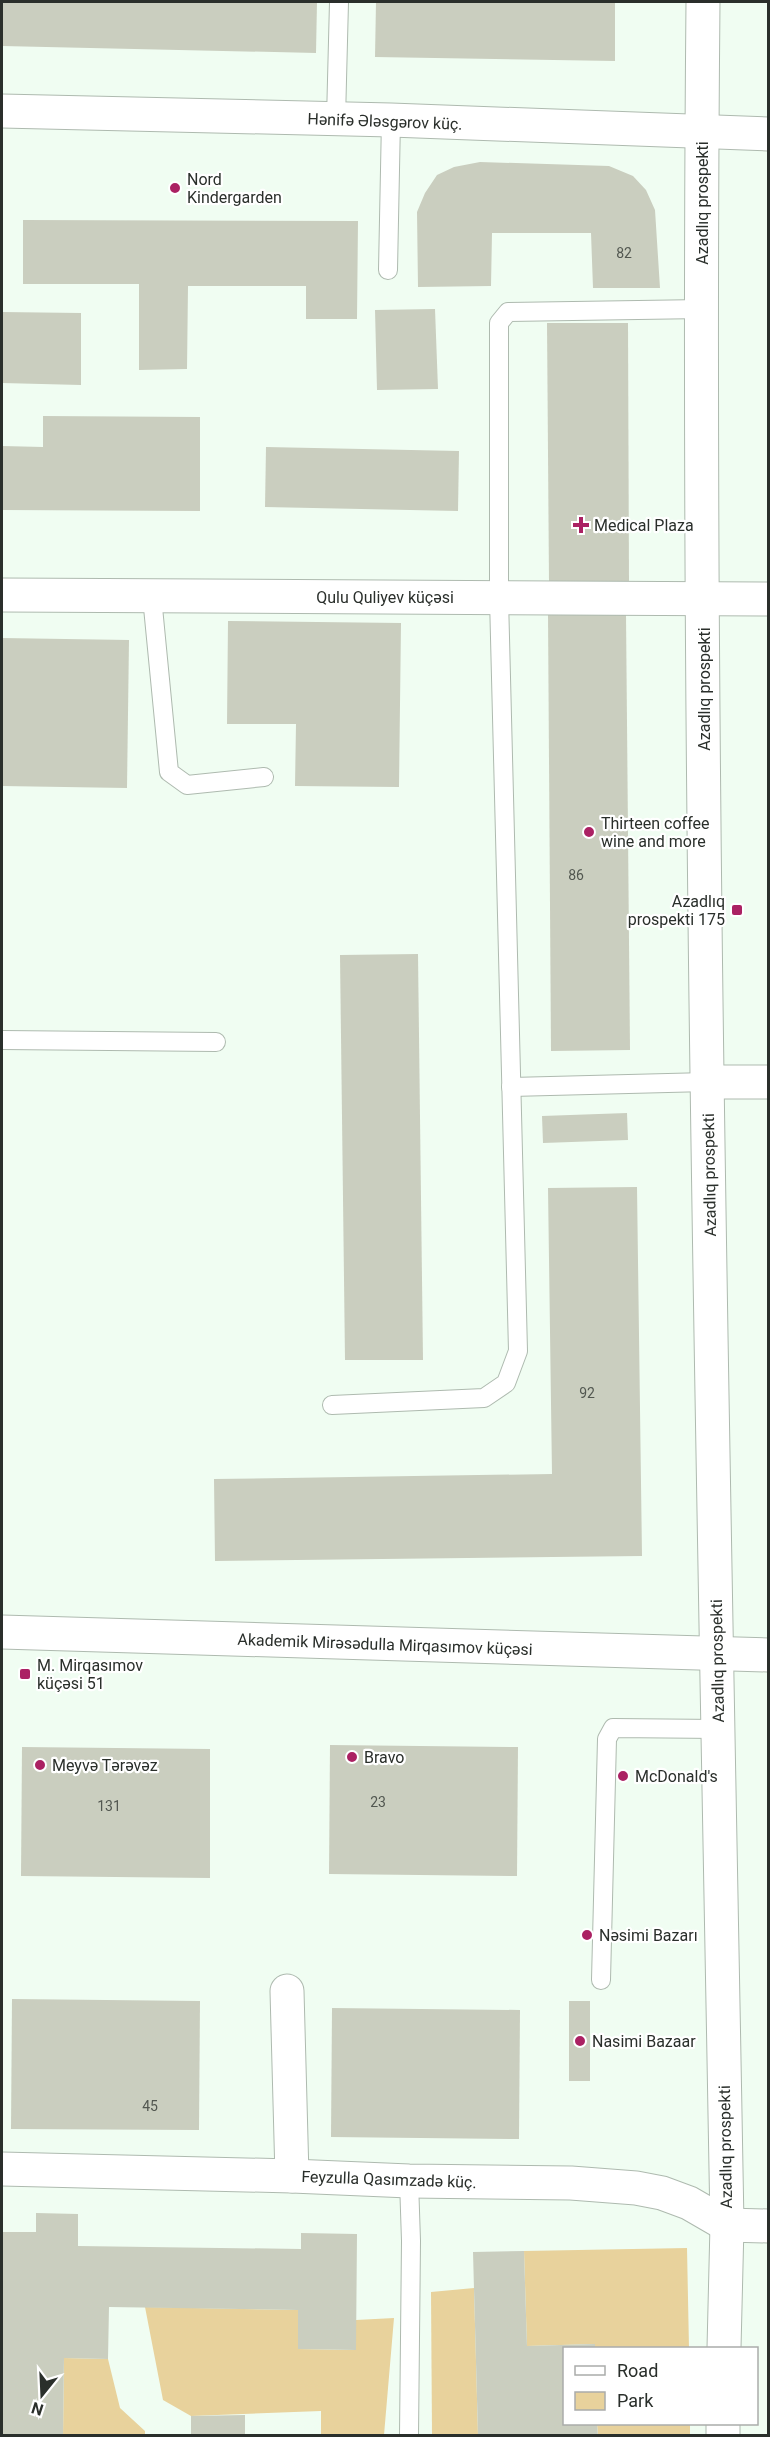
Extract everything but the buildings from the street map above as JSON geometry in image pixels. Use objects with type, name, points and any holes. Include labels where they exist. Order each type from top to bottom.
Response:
[{"type":"street","name":"Azadlıq prospekti","points":[[703,2],[703,598],[707,1082],[726,2225],[724,2347]]},
{"type":"street","name":"Hənifə Ələsgərov küç.","points":[[2,111],[391,120],[768,134]]},
{"type":"street","name":"Qulu Quliyev küçəsi","points":[[2,595],[768,599]]},
{"type":"street","points":[[707,1082],[768,1082]]},
{"type":"street","name":"Akademik Mirəsədulla Mirqasımov küçəsi","points":[[2,1632],[768,1655]]},
{"type":"street","points":[[287,1991],[292,2176]]},
{"type":"street","name":"Feyzulla Qasımzadə küç.","points":[[2,2169],[409,2181],[571,2183],[636,2188],[662,2193],[689,2204],[726,2225],[768,2226]]},
{"type":"lane","points":[[336,119],[339,2]]},
{"type":"lane","points":[[388,270],[391,120]]},
{"type":"lane","points":[[332,1405],[484,1398],[506,1383],[518,1351],[499,598],[499,323],[508,312],[703,309]]},
{"type":"lane","points":[[152,597],[169,771],[187,785],[264,777]]},
{"type":"lane","points":[[2,1040],[216,1042]]},
{"type":"lane","points":[[511,1087],[707,1082]]},
{"type":"lane","points":[[601,1980],[607,1739],[613,1728],[718,1729]]},
{"type":"lane","points":[[409,2181],[411,2241],[409,2436]]},
{"type":"green space","points":[[687,2248],[689,2347],[595,2347],[595,2344],[527,2346],[524,2251]]},
{"type":"green space","points":[[474,2288],[478,2435],[432,2435],[431,2292]]},
{"type":"green space","points":[[145,2307],[298,2310],[298,2349],[355,2350],[356,2320],[394,2318],[384,2435],[321,2435],[321,2411],[191,2416],[163,2400]]},
{"type":"green space","points":[[64,2358],[108,2359],[120,2408],[145,2431],[145,2435],[63,2436]]},
{"type":"green space","points":[[597,2425],[690,2425],[690,2435],[598,2435]]},
{"type":"place","name":"Nord Kindergarden","points":[[175,188]]},
{"type":"place","name":"Medical Plaza","points":[[581,525]]},
{"type":"place","name":"Thirteen coffee wine and more","points":[[589,832]]},
{"type":"place","name":"Azadlıq prospekti 175","points":[[737,910]]},
{"type":"place","name":"M. Mirqasımov küçəsi 51","points":[[25,1674]]},
{"type":"place","name":"Bravo","points":[[352,1757]]},
{"type":"place","name":"Meyvə Tərəvəz","points":[[40,1765]]},
{"type":"place","name":"McDonald's","points":[[623,1776]]},
{"type":"place","name":"Nəsimi Bazarı","points":[[587,1935]]},
{"type":"place","name":"Nasimi Bazaar","points":[[580,2041]]}]
